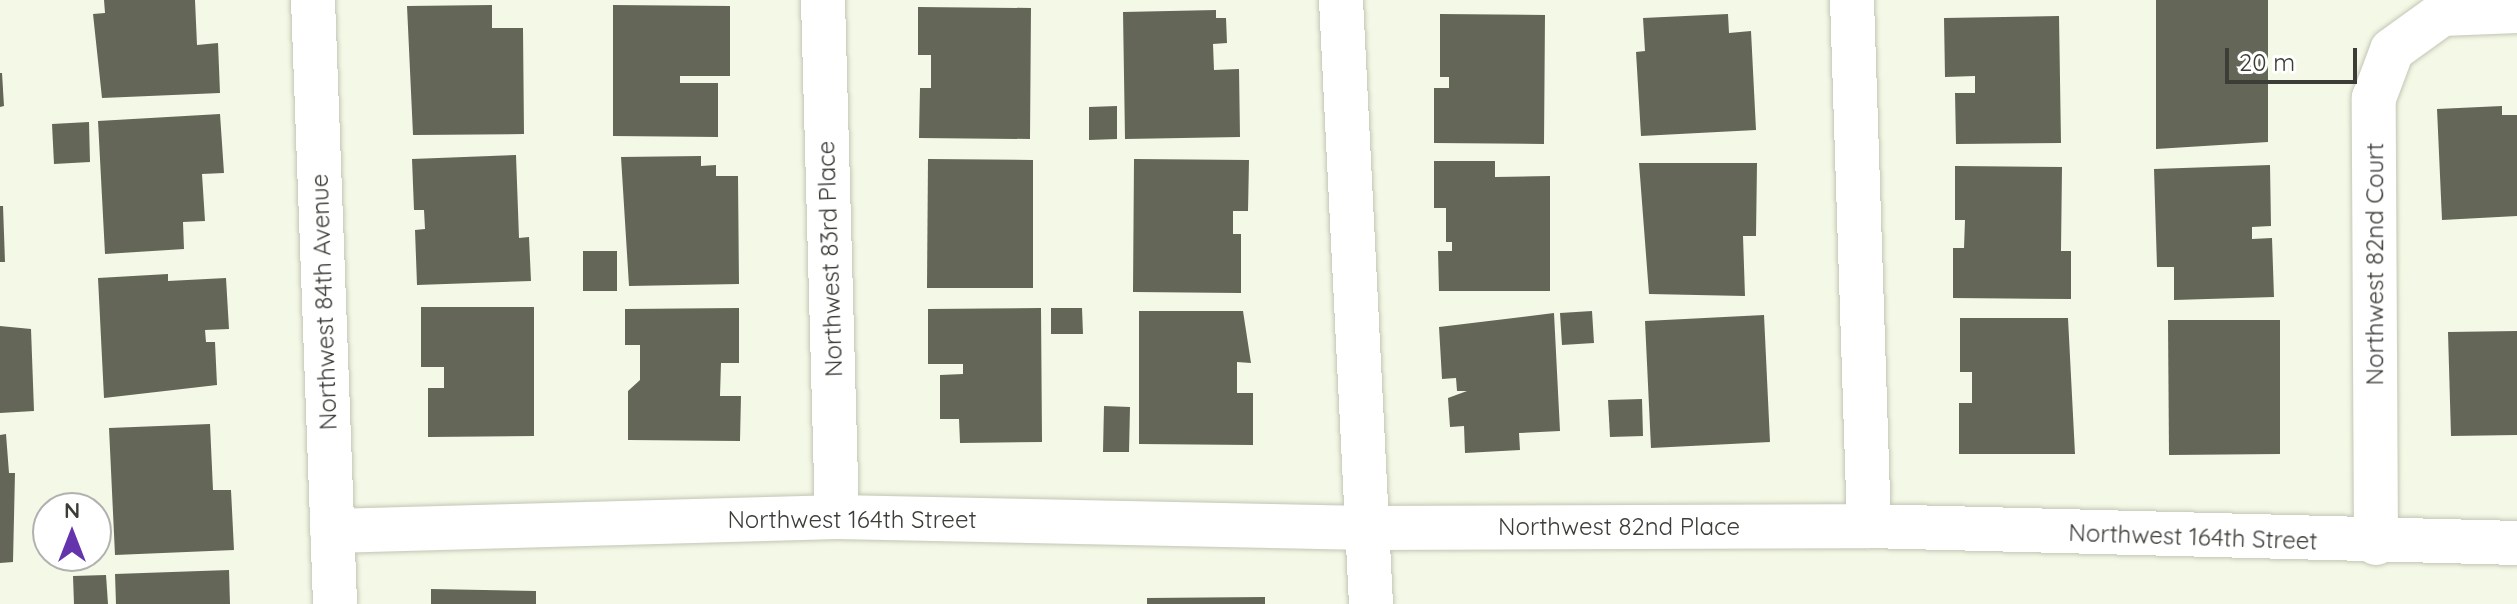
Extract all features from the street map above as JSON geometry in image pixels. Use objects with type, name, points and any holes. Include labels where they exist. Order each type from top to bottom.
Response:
[{"type":"street","name":"Northwest 84th Avenue","points":[[313,0],[335,604]]},
{"type":"street","name":"Northwest 83rd Place","points":[[823,0],[837,517]]},
{"type":"street","points":[[1341,0],[1351,286],[1372,528],[1371,604]]},
{"type":"street","points":[[1852,0],[1869,526]]},
{"type":"street","name":"Northwest 82nd Court","points":[[2376,543],[2374,98],[2392,50],[2442,14],[2517,11]]},
{"type":"street","name":"Northwest 164th Street","points":[[332,531],[837,517],[1372,528]]},
{"type":"street","name":"Northwest 164th Street","points":[[1869,526],[2376,543],[2517,543]]},
{"type":"street","name":"Northwest 82nd Place","points":[[1372,528],[1869,526]]},
{"type":"building","points":[[104,0],[195,0],[197,45],[218,43],[220,93],[102,98],[93,14],[105,13]]},
{"type":"building","points":[[2156,0],[2268,0],[2268,142],[2156,149]]},
{"type":"building","points":[[492,5],[492,28],[523,28],[524,134],[413,135],[407,6]]},
{"type":"building","points":[[613,5],[730,6],[730,76],[680,76],[680,83],[718,83],[718,137],[613,136]]},
{"type":"building","points":[[918,7],[1031,8],[1030,139],[919,138],[920,88],[931,88],[931,55],[918,55]]},
{"type":"building","points":[[1216,10],[1216,18],[1226,18],[1227,43],[1213,44],[1214,70],[1239,69],[1240,137],[1125,139],[1123,12]]},
{"type":"building","points":[[1440,14],[1545,15],[1544,144],[1434,143],[1434,88],[1449,88],[1449,77],[1440,77]]},
{"type":"building","points":[[1728,14],[1729,33],[1751,31],[1756,130],[1641,136],[1636,52],[1645,51],[1643,18]]},
{"type":"building","points":[[2059,16],[2061,143],[1956,144],[1955,93],[1975,93],[1975,76],[1945,77],[1944,18]]},
{"type":"building","points":[[0,73],[4,106],[0,107]]},
{"type":"building","points":[[1117,106],[1117,139],[1089,140],[1089,107]]},
{"type":"building","points":[[2502,106],[2502,115],[2517,115],[2517,216],[2442,220],[2437,109]]},
{"type":"building","points":[[220,114],[224,173],[202,174],[205,221],[183,222],[184,249],[105,254],[98,121]]},
{"type":"building","points":[[89,122],[90,162],[54,164],[52,124]]},
{"type":"building","points":[[516,155],[519,238],[529,237],[531,281],[417,285],[415,230],[425,229],[424,210],[414,210],[412,159]]},
{"type":"building","points":[[701,156],[701,166],[716,165],[716,176],[738,176],[739,284],[629,286],[621,157]]},
{"type":"building","points":[[928,159],[1033,160],[1033,288],[927,288]]},
{"type":"building","points":[[1134,159],[1249,160],[1248,211],[1233,211],[1233,234],[1241,234],[1241,293],[1133,292]]},
{"type":"building","points":[[1434,161],[1495,161],[1495,177],[1550,176],[1550,291],[1439,291],[1438,251],[1452,251],[1452,242],[1446,242],[1446,208],[1434,208]]},
{"type":"building","points":[[1639,163],[1757,163],[1756,236],[1743,236],[1745,296],[1649,294]]},
{"type":"building","points":[[2270,165],[2271,226],[2252,227],[2252,239],[2272,238],[2274,297],[2174,300],[2174,267],[2157,267],[2154,169]]},
{"type":"building","points":[[1955,166],[2062,167],[2061,251],[2071,251],[2071,299],[1953,298],[1953,248],[1964,248],[1965,220],[1955,220]]},
{"type":"building","points":[[0,206],[3,206],[5,262],[0,262]]},
{"type":"building","points":[[583,251],[617,251],[617,291],[583,291]]},
{"type":"building","points":[[168,274],[168,281],[226,278],[229,329],[205,330],[206,342],[215,342],[217,385],[104,398],[98,278]]},
{"type":"building","points":[[421,307],[534,307],[534,436],[428,437],[428,388],[444,388],[444,367],[421,367]]},
{"type":"building","points":[[739,308],[739,363],[721,363],[720,396],[741,396],[740,441],[628,440],[628,391],[640,380],[640,345],[625,345],[625,309]]},
{"type":"building","points":[[1041,308],[1042,442],[960,443],[959,419],[940,419],[940,375],[963,374],[963,364],[928,364],[928,309]]},
{"type":"building","points":[[1051,308],[1082,308],[1083,334],[1051,334]]},
{"type":"building","points":[[1139,311],[1243,311],[1251,363],[1237,362],[1237,393],[1253,393],[1253,445],[1139,444]]},
{"type":"building","points":[[1592,311],[1594,343],[1562,345],[1560,313]]},
{"type":"building","points":[[1554,313],[1560,431],[1519,433],[1520,450],[1465,453],[1464,426],[1450,427],[1448,398],[1467,391],[1457,391],[1456,378],[1442,379],[1439,327]]},
{"type":"building","points":[[1764,315],[1770,442],[1651,448],[1645,321]]},
{"type":"building","points":[[1960,318],[2068,318],[2075,454],[1959,454],[1959,403],[1972,403],[1972,372],[1960,372]]},
{"type":"building","points":[[2168,320],[2280,320],[2280,454],[2169,455]]},
{"type":"building","points":[[0,326],[31,329],[34,411],[0,413]]},
{"type":"building","points":[[2517,331],[2517,435],[2451,436],[2448,332]]},
{"type":"building","points":[[1642,399],[1643,436],[1610,437],[1608,400]]},
{"type":"building","points":[[1104,406],[1130,407],[1129,452],[1103,452]]},
{"type":"building","points":[[210,424],[213,490],[231,490],[234,550],[115,555],[109,428]]},
{"type":"building","points":[[6,434],[9,473],[15,473],[13,562],[0,563],[0,435]]},
{"type":"building","points":[[229,570],[230,604],[116,604],[115,574]]},
{"type":"building","points":[[106,575],[108,604],[74,604],[73,576]]},
{"type":"building","points":[[431,589],[536,591],[536,604],[431,604]]},
{"type":"building","points":[[1265,597],[1265,604],[1147,604],[1147,598]]}]
